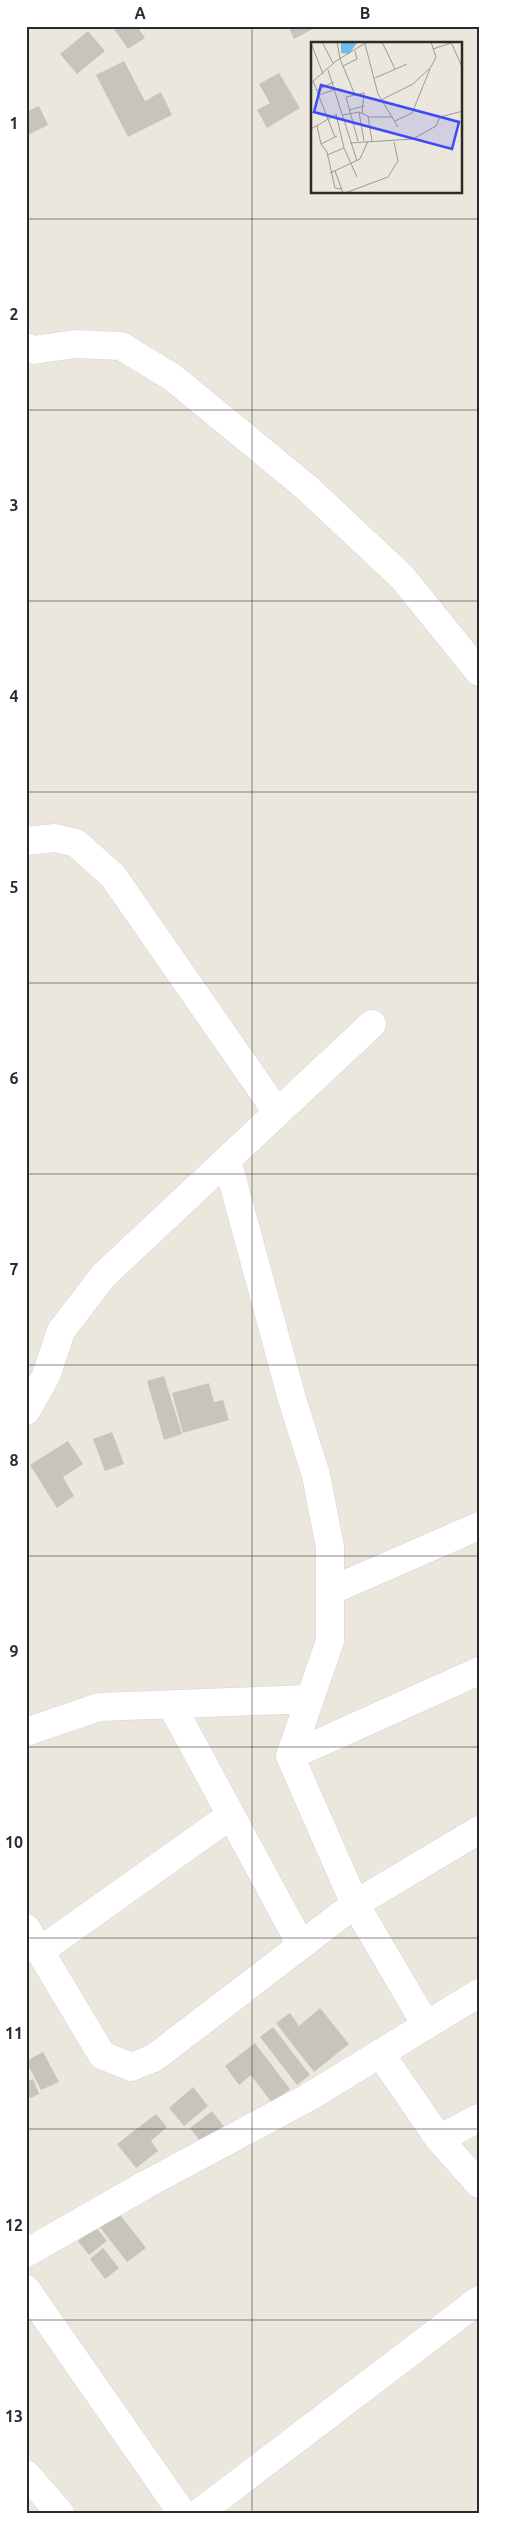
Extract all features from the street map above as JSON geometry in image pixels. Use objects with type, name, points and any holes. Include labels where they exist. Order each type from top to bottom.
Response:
[{"type":"street","points":[[26,347],[34,350],[75,344],[121,346],[172,376],[306,487],[402,577],[479,672]]},
{"type":"street","points":[[26,841],[56,838],[76,843],[113,876],[278,1112]]},
{"type":"street","points":[[26,1411],[46,1376],[61,1331],[103,1276],[372,1024]]},
{"type":"street","points":[[228,1160],[292,1399],[316,1475],[330,1548],[330,1641],[290,1756],[355,1904],[426,2025]]},
{"type":"street","points":[[330,1591],[479,1526]]},
{"type":"street","points":[[290,1756],[479,1671]]},
{"type":"street","points":[[26,1732],[99,1707],[310,1699]]},
{"type":"street","points":[[171,1704],[301,1945]]},
{"type":"street","points":[[40,1951],[231,1815]]},
{"type":"street","points":[[26,1928],[102,2055],[131,2066],[154,2058],[355,1904],[479,1830]]},
{"type":"street","points":[[26,2253],[145,2185],[301,2102],[479,1993]]},
{"type":"street","points":[[380,2053],[440,2139],[479,2184]]},
{"type":"street","points":[[440,2139],[479,2118]]},
{"type":"street","points":[[26,2289],[182,2513]]},
{"type":"street","points":[[199,2513],[479,2300]]},
{"type":"street","points":[[26,2474],[60,2513]]},
{"type":"building","points":[[112,26],[137,26],[145,38],[128,49]]},
{"type":"building","points":[[288,26],[318,26],[294,39]]},
{"type":"building","points":[[88,31],[105,51],[77,74],[60,54]]},
{"type":"building","points":[[124,61],[145,101],[161,92],[172,115],[128,137],[96,75]]},
{"type":"building","points":[[279,73],[300,108],[267,128],[257,110],[270,103],[259,84]]},
{"type":"building","points":[[39,106],[48,125],[28,135],[26,112]]},
{"type":"building","points":[[164,1376],[182,1434],[164,1440],[147,1381]]},
{"type":"building","points":[[209,1383],[214,1402],[223,1400],[229,1420],[183,1433],[172,1393]]},
{"type":"building","points":[[112,1432],[124,1464],[105,1471],[93,1439]]},
{"type":"building","points":[[68,1441],[83,1464],[63,1477],[74,1496],[57,1508],[30,1465]]},
{"type":"building","points":[[320,2008],[349,2044],[314,2072],[276,2023],[290,2013],[299,2026]]},
{"type":"building","points":[[273,2027],[310,2075],[297,2085],[260,2037]]},
{"type":"building","points":[[255,2043],[290,2089],[272,2103],[251,2075],[239,2085],[225,2066]]},
{"type":"building","points":[[43,2052],[59,2082],[41,2090],[26,2061]]},
{"type":"building","points":[[33,2079],[39,2094],[26,2100],[26,2082]]},
{"type":"building","points":[[193,2087],[208,2106],[184,2126],[169,2108]]},
{"type":"building","points":[[212,2111],[225,2128],[203,2145],[190,2128]]},
{"type":"building","points":[[156,2114],[167,2127],[151,2141],[158,2151],[136,2168],[117,2144]]},
{"type":"building","points":[[118,2212],[146,2248],[127,2262],[99,2226]]},
{"type":"building","points":[[96,2227],[107,2241],[89,2255],[78,2241]]},
{"type":"building","points":[[103,2248],[119,2268],[105,2279],[90,2259]]}]
